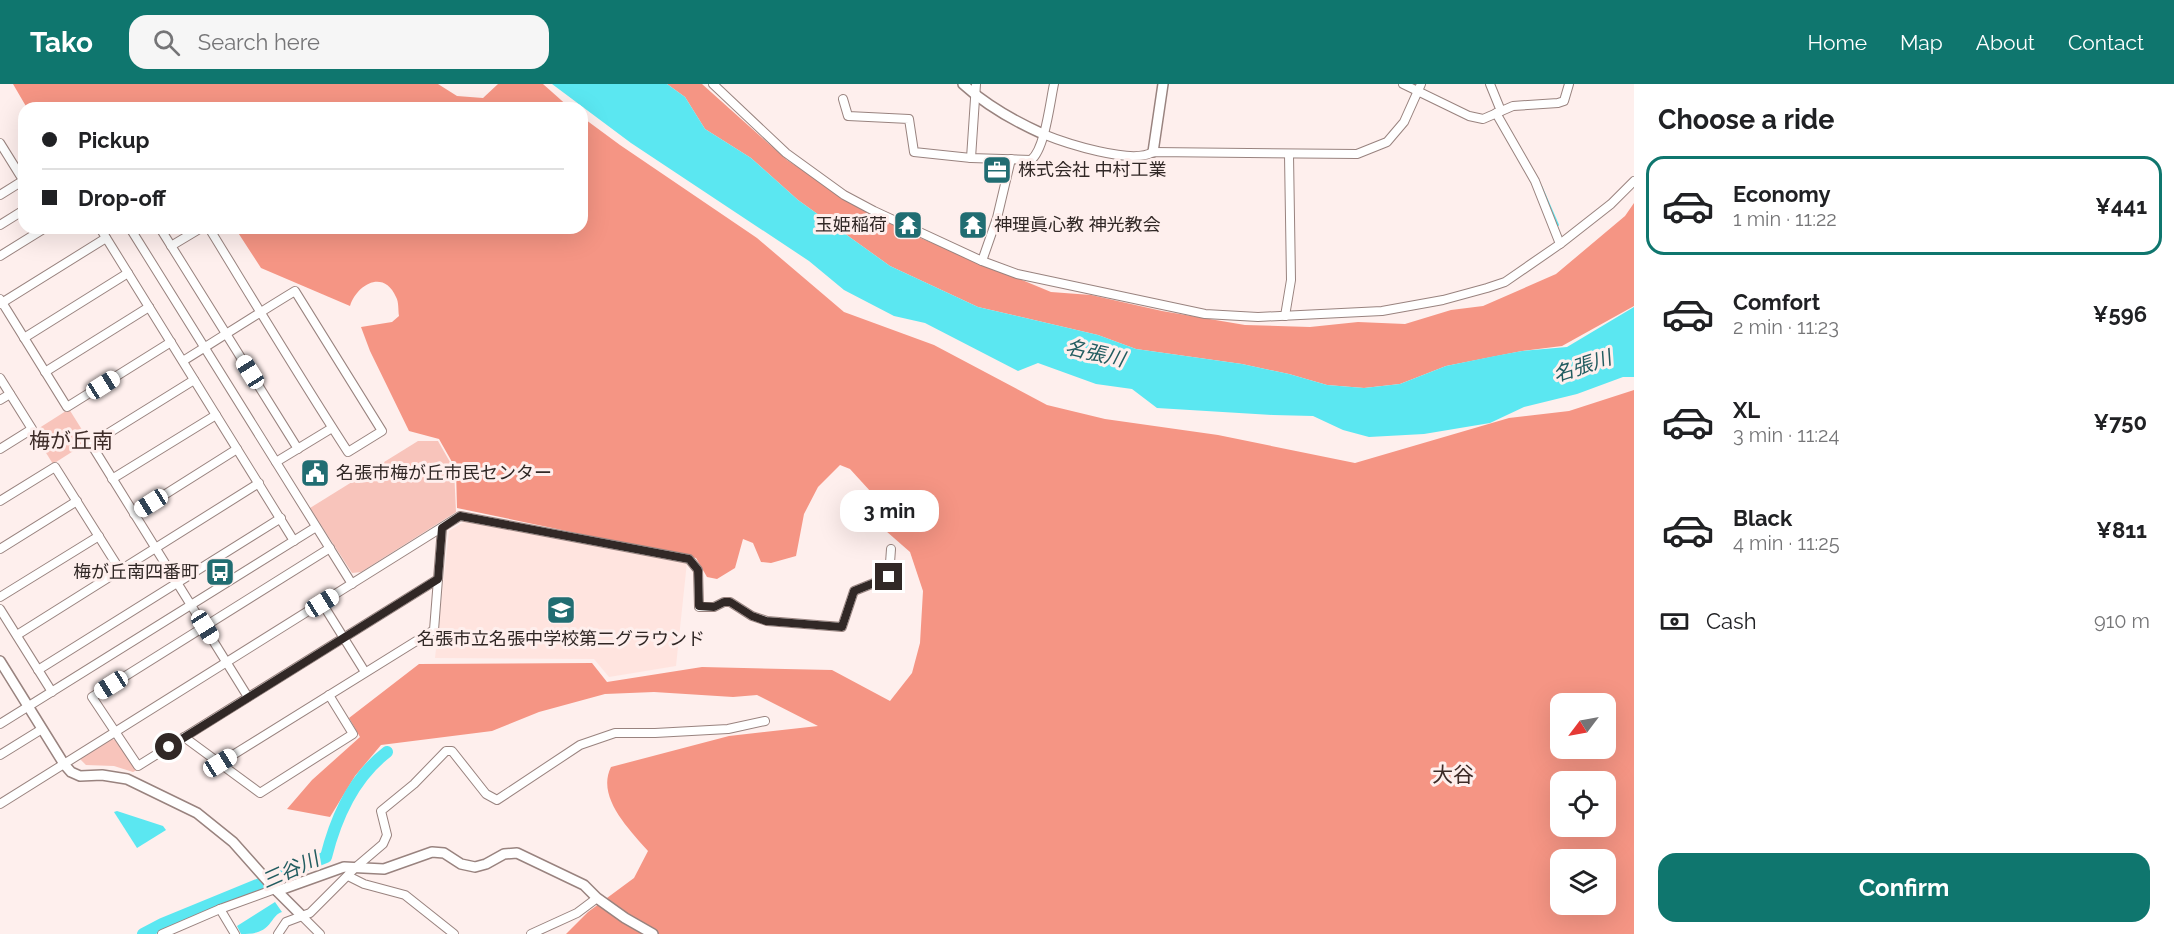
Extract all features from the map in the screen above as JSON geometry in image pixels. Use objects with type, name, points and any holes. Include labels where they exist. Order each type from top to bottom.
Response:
[{"type":"street","points":[[713,84],[786,153],[844,195],[874,211],[982,261],[1017,274],[1205,315],[1258,317],[1382,311],[1472,293],[1505,282],[1560,244],[1611,204],[1634,181]]},
{"type":"street","points":[[963,84],[1009,118],[1043,134],[1074,145],[1115,154],[1146,156],[1153,152],[1357,154],[1388,142],[1404,122],[1420,87]]},
{"type":"street","points":[[971,158],[976,84]]},
{"type":"street","points":[[843,99],[848,116],[909,119],[914,152],[971,158],[1031,160],[1035,158],[1043,134],[1053,84]]},
{"type":"street","points":[[1153,152],[1163,84]]},
{"type":"street","points":[[1403,84],[1420,87],[1475,119],[1483,119],[1513,106],[1564,101],[1569,84]]},
{"type":"street","points":[[1490,84],[1498,112],[1535,181],[1560,244]]},
{"type":"street","points":[[0,143],[18,171]]},
{"type":"street","points":[[1285,316],[1291,280],[1289,154]]},
{"type":"street","points":[[982,261],[997,218],[1011,159]]},
{"type":"street","points":[[0,195],[18,184]]},
{"type":"street","points":[[0,225],[18,214]]},
{"type":"street","points":[[0,256],[35,234]]},
{"type":"street","points":[[104,234],[294,541]]},
{"type":"street","points":[[134,234],[352,584]]},
{"type":"street","points":[[164,234],[298,449]]},
{"type":"street","points":[[171,246],[191,234]]},
{"type":"street","points":[[183,361],[205,347],[261,312],[295,291],[382,431],[348,452],[332,428],[261,312],[212,234]]},
{"type":"street","points":[[106,238],[1,302],[67,407],[171,342]]},
{"type":"street","points":[[24,338],[128,273]]},
{"type":"street","points":[[45,372],[149,307]]},
{"type":"street","points":[[0,378],[32,429],[0,448]]},
{"type":"street","points":[[194,380],[91,444],[248,697]]},
{"type":"street","points":[[0,400],[10,394]]},
{"type":"street","points":[[112,479],[216,415]]},
{"type":"street","points":[[276,462],[332,428]]},
{"type":"street","points":[[134,514],[237,449]]},
{"type":"street","points":[[0,501],[55,467],[120,570]]},
{"type":"street","points":[[17,635],[259,483]]},
{"type":"street","points":[[0,549],[77,501]]},
{"type":"street","points":[[0,804],[460,516],[689,559],[698,570],[699,606],[714,607],[730,602],[752,616],[766,621],[842,627],[854,591],[889,577],[891,549]]},
{"type":"street","points":[[38,670],[281,518]]},
{"type":"street","points":[[2,720],[28,707],[316,527]]},
{"type":"street","points":[[220,763],[434,630],[442,528]]},
{"type":"street","points":[[0,597],[99,536]]},
{"type":"street","points":[[330,549],[92,697],[138,766],[438,579]]},
{"type":"street","points":[[322,603],[365,672]]},
{"type":"street","points":[[0,609],[52,692]]},
{"type":"street","points":[[0,661],[71,772],[80,776],[127,779],[188,808],[222,831],[320,934]]},
{"type":"street","points":[[184,737],[260,793],[353,734],[329,695]]},
{"type":"street","points":[[278,934],[286,922],[310,913],[356,867],[384,843],[387,835],[381,812],[414,784],[446,751],[452,751],[486,794],[497,800],[579,745],[615,733],[655,734],[728,729],[765,721]]},
{"type":"street","points":[[0,755],[42,729]]},
{"type":"street","points":[[162,934],[220,909],[341,868],[384,868],[437,852],[448,855],[461,864],[475,867],[504,854],[518,853],[584,885],[597,898],[625,918],[653,934]]},
{"type":"street","points":[[348,876],[364,884],[405,895],[454,934]]},
{"type":"street","points":[[531,934],[577,913],[597,898]]},
{"type":"street","points":[[220,909],[235,934]]},
{"type":"shaded area","points":[[13,84],[438,84],[457,96],[483,98],[498,84],[543,84],[563,102],[24,102]]},
{"type":"shaded area","points":[[667,84],[702,84],[787,160],[849,201],[918,237],[1051,292],[1091,295],[1162,311],[1245,325],[1310,327],[1358,322],[1405,324],[1451,310],[1483,306],[1556,274],[1625,216],[1634,203],[1634,306],[1562,346],[1522,351],[1446,366],[1400,384],[1364,388],[1327,385],[1242,364],[1136,349],[1098,335],[978,307],[890,266],[798,200],[751,158],[705,129],[685,97]]},
{"type":"shaded area","points":[[588,121],[757,238],[844,312],[934,345],[1047,405],[1105,419],[1218,435],[1355,463],[1509,418],[1569,411],[1634,390],[1634,934],[566,934],[588,912],[634,878],[648,851],[624,823],[611,801],[608,778],[611,767],[729,736],[818,726],[757,695],[733,697],[654,692],[605,694],[539,712],[492,731],[381,745],[355,776],[330,817],[287,809],[312,780],[360,737],[349,718],[419,664],[592,663],[607,682],[702,667],[832,670],[890,701],[912,673],[920,643],[923,591],[910,552],[878,524],[871,492],[850,469],[840,465],[818,487],[804,514],[796,556],[771,563],[761,562],[753,543],[743,539],[735,568],[717,579],[707,577],[696,558],[457,508],[456,469],[439,439],[409,431],[370,351],[361,327],[392,322],[399,316],[397,299],[391,288],[385,284],[371,283],[358,291],[350,306],[261,268],[239,234],[588,234]]},
{"type":"shaded area","points":[[69,409],[89,441],[53,464],[33,432]]},
{"type":"shaded area","points":[[418,441],[438,441],[454,469],[456,512],[361,572],[352,573],[310,508]]},
{"type":"shaded area","name":"名張市立名張中学校第二グラウンド","points":[[470,518],[687,562],[676,666],[609,677],[594,659],[435,658],[449,531]]},
{"type":"shaded area","points":[[110,738],[115,740],[137,770],[133,772],[114,766],[86,765],[79,758]]},
{"type":"water","name":"名張川","points":[[552,84],[667,84],[685,97],[705,129],[751,158],[798,200],[890,266],[978,307],[1098,335],[1136,349],[1242,364],[1327,385],[1364,388],[1400,384],[1446,366],[1495,356],[1567,347],[1634,307],[1634,377],[1623,377],[1577,394],[1524,407],[1490,423],[1424,434],[1369,437],[1343,430],[1313,416],[1157,408],[1132,389],[1096,384],[1038,363],[1018,371],[925,323],[894,316],[844,290],[809,261],[631,143],[588,111],[588,102],[576,102]]},
{"type":"water","points":[[114,812],[163,826],[166,830],[137,848]]},
{"type":"water","points":[[275,902],[282,912],[265,929],[250,934],[241,934],[237,926]]},
{"type":"waterway","points":[[1541,186],[1558,225]]},
{"type":"waterway","name":"三谷川","points":[[143,934],[162,924],[326,857],[335,827],[355,786],[375,762],[387,752]]},
{"type":"place","name":"株式会社 中村工業","points":[[997,170]]},
{"type":"place","name":"玉姫稲荷","points":[[908,225]]},
{"type":"place","name":"神理眞心教 神光教会","points":[[973,225]]},
{"type":"place","name":"名張市梅が丘市民センター","points":[[315,473]]},
{"type":"place","name":"梅が丘南四番町","points":[[220,572]]},
{"type":"place","name":"名張市立名張中学校第二グラウンド","points":[[561,610]]},
{"type":"district","name":"梅が丘南","points":[[71,441]]},
{"type":"district","name":"大谷","points":[[1453,775]]},
{"type":"route","points":[[169,747],[438,579],[442,528],[460,516],[689,559],[698,570],[699,606],[714,607],[730,602],[748,614],[766,621],[842,627],[854,591],[889,577]]}]
